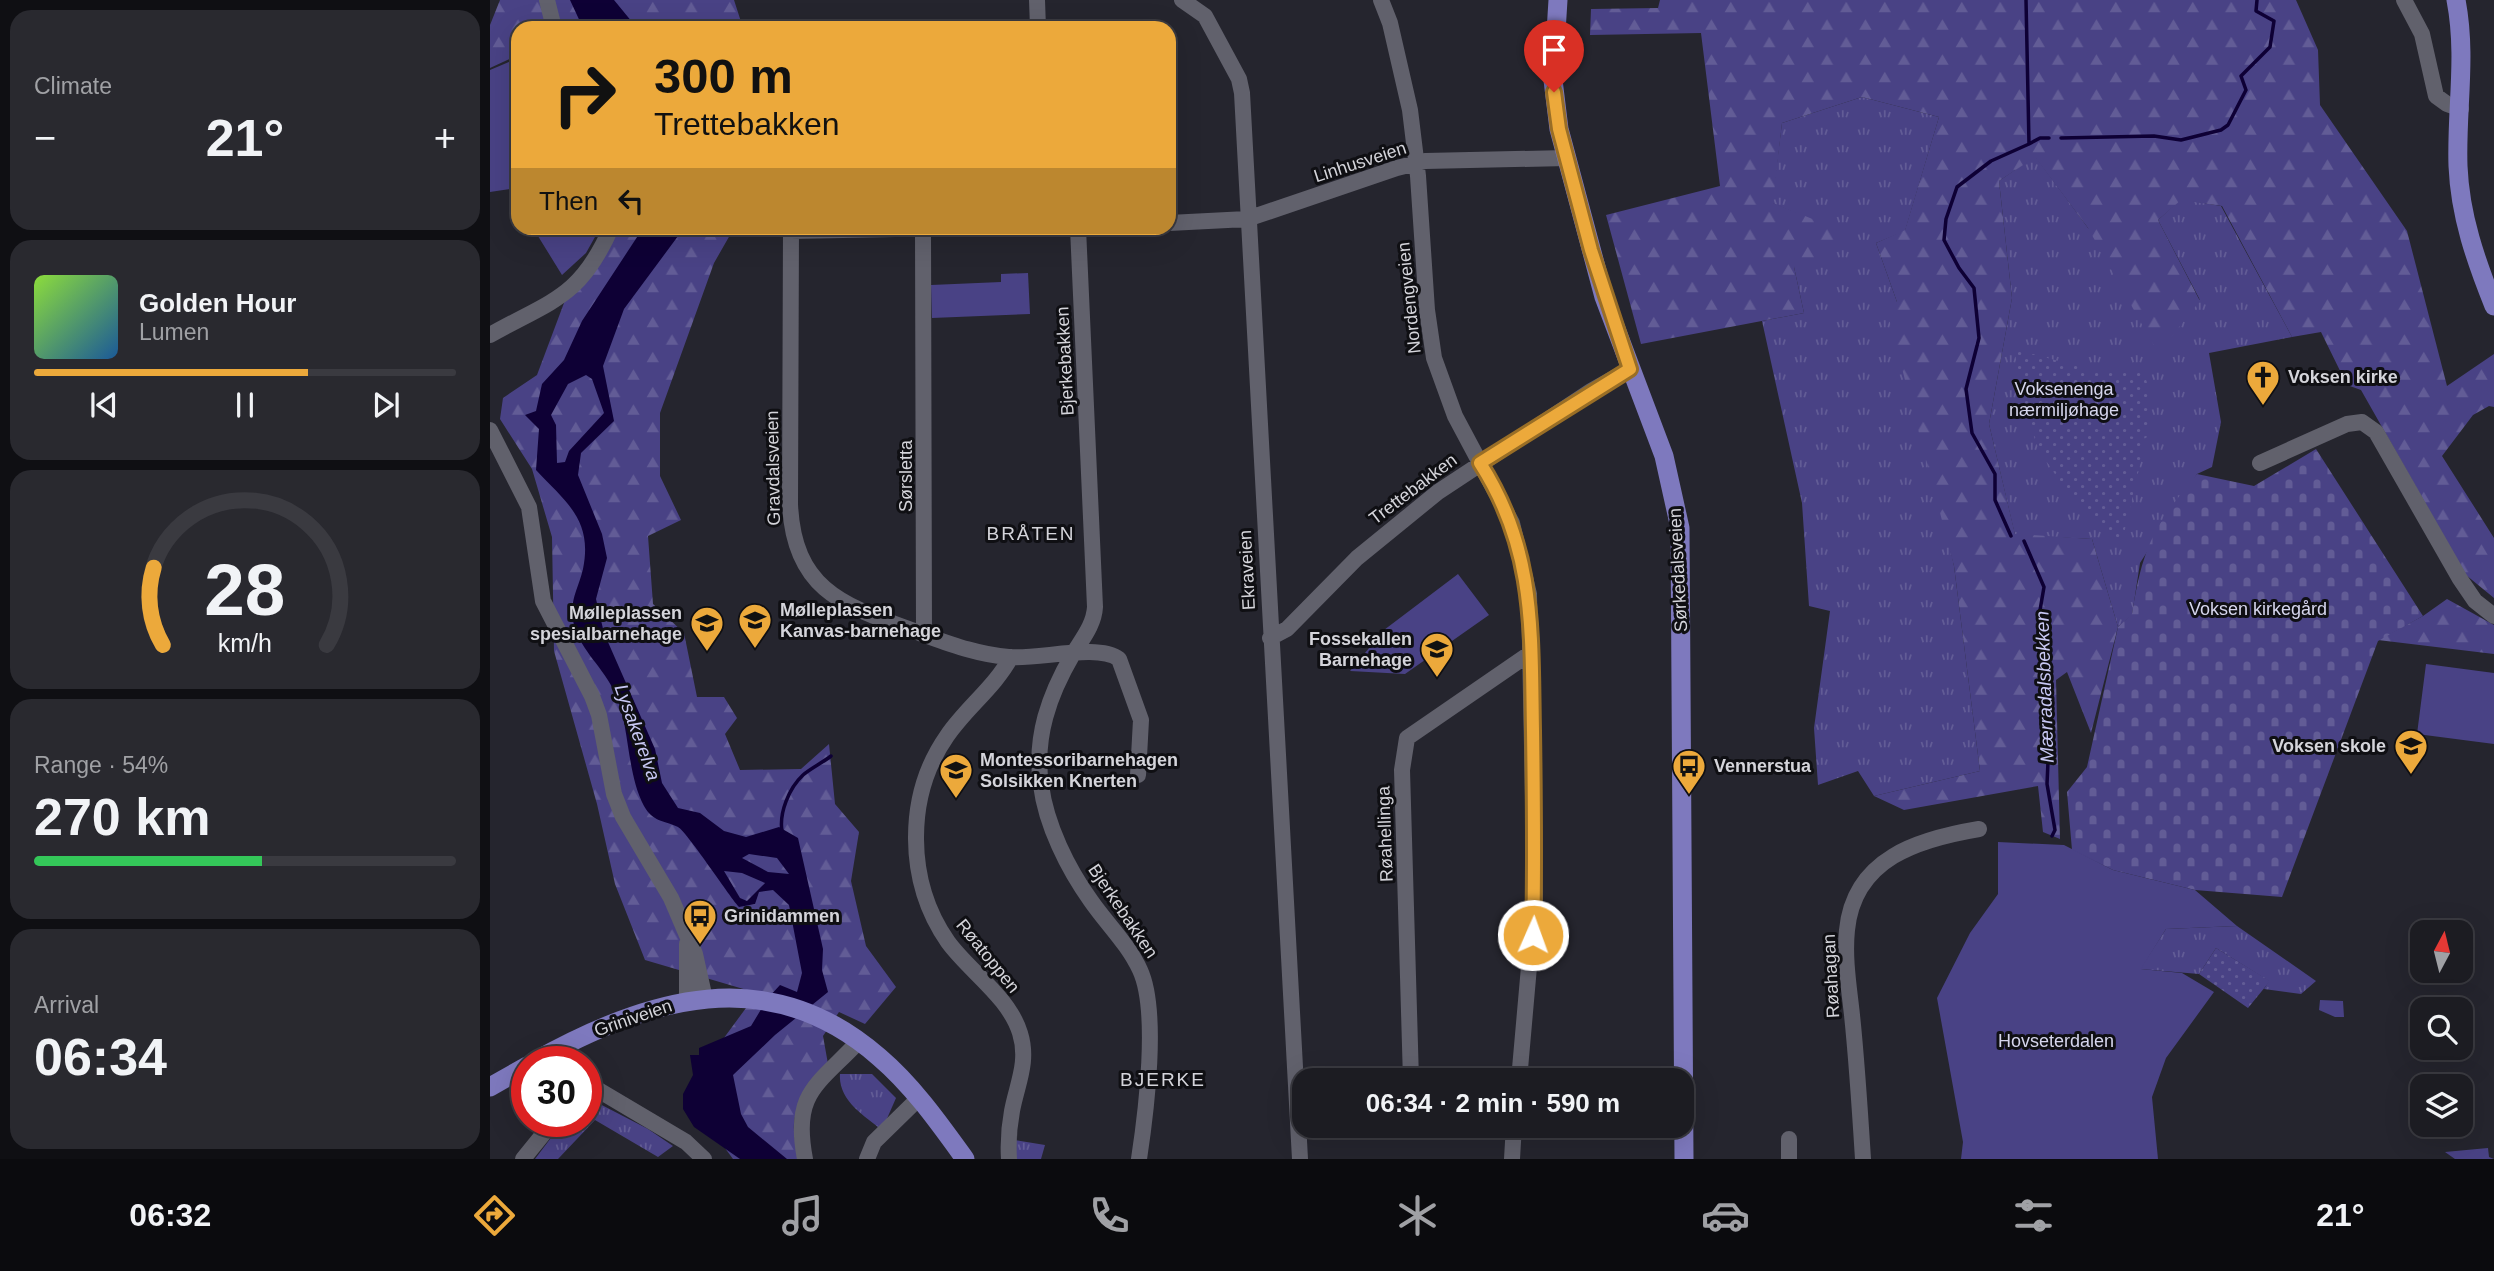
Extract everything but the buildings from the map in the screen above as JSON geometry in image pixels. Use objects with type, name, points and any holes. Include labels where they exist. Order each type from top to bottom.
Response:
[{"type":"main road","name":"Sørkedalsveien","points":[[1558,0],[1553,80],[1567,158],[1602,288],[1668,471],[1681,542],[1684,1159]]},
{"type":"main road","points":[[2456,0],[2463,51],[2458,156],[2463,209],[2472,247],[2494,306]]},
{"type":"main road","name":"Griniveien","points":[[564,1046],[607,1024],[652,1008],[696,1000],[740,998],[799,1010],[837,1027],[859,1041]]},
{"type":"main road","points":[[859,1041],[889,1066],[919,1098],[965,1159]]},
{"type":"main road","points":[[490,1087],[511,1075]]},
{"type":"street","points":[[547,0],[552,21]]},
{"type":"street","points":[[1037,0],[1038,21]]},
{"type":"street","name":"Ekraveien","points":[[1182,0],[1205,16],[1240,79],[1270,638],[1297,1068]]},
{"type":"street","name":"Nordengveien","points":[[1381,0],[1388,15],[1410,110],[1434,358],[1448,402],[1500,496],[1517,537],[1528,586],[1532,652],[1535,899],[1519,1068]]},
{"type":"street","points":[[2404,0],[2422,34],[2436,96],[2446,104],[2461,109]]},
{"type":"street","name":"Linhusveien","points":[[1176,223],[1247,219],[1417,163],[1567,158]]},
{"type":"street","points":[[490,335],[562,297],[578,284],[596,259],[608,235]]},
{"type":"street","name":"Gravdalsveien","points":[[791,235],[790,504],[798,549],[812,574],[838,600],[858,611],[924,634]]},
{"type":"street","name":"Sørsletta","points":[[923,235],[924,634]]},
{"type":"street","name":"Bjerkebakken","points":[[1078,235],[1095,607],[1092,624],[1055,690],[1041,731],[1041,788],[1066,859],[1090,899],[1134,958],[1144,981],[1149,1084],[1139,1159]]},
{"type":"street","name":"Trettebakken","points":[[1270,638],[1287,629],[1327,586],[1401,520],[1480,463],[1630,369]]},
{"type":"street","points":[[2260,463],[2347,424],[2362,422],[2376,432],[2460,579],[2475,601],[2494,616]]},
{"type":"street","points":[[490,430],[529,507],[543,601],[599,715],[614,794],[623,817],[671,898],[687,942],[696,1000]]},
{"type":"street","points":[[924,634],[971,650],[1011,657],[1102,652],[1119,659],[1142,725],[1138,775]]},
{"type":"street","name":"Røahellinga","points":[[1411,1068],[1402,770],[1408,737],[1532,652]]},
{"type":"street","name":"Røatoppen","points":[[1009,1159],[1012,1110],[1024,1065],[1020,1033],[1007,1009],[955,951],[937,923],[920,877],[916,840],[920,800],[941,746],[1011,657]]},
{"type":"street","name":"Røahagan","points":[[1863,1159],[1846,946],[1854,901],[1877,868],[1904,849],[1918,842],[1979,829]]},
{"type":"street","points":[[805,1159],[801,1132],[807,1096],[859,1041]]},
{"type":"street","points":[[602,1092],[686,1142],[704,1159]]},
{"type":"street","points":[[867,1159],[874,1142],[919,1098]]},
{"type":"street","points":[[523,1159],[541,1137]]},
{"type":"street","name":"Ekraveien","points":[[1300,1159],[1301,1138]]},
{"type":"street","points":[[1512,1159],[1513,1138]]},
{"type":"street","points":[[1789,1139],[1789,1159]]},
{"type":"green space","points":[[500,0],[734,0],[741,21],[511,21],[511,58],[490,68],[490,25]]},
{"type":"green space","points":[[1660,0],[2296,0],[2318,50],[2320,105],[2407,231],[2447,386],[2494,354],[2494,407],[2489,406],[2473,415],[2442,456],[2494,538],[2494,598],[2466,575],[2361,390],[2347,385],[2321,332],[2292,337],[2222,206],[2181,200],[2158,220],[2200,301],[2158,353],[2088,228],[2035,157],[1999,181],[2012,298],[1989,424],[2015,534],[2092,539],[2118,627],[2091,733],[2067,672],[2056,680],[2060,839],[2043,832],[2038,786],[1904,810],[1874,796],[1980,771],[1954,566],[1889,319],[1897,302],[1876,243],[1905,230],[1939,117],[1862,97],[1782,123],[1773,203],[1837,229],[1826,265],[1794,267],[1804,313],[1641,344],[1606,215],[1720,186],[1701,33],[1590,35],[1591,9],[1658,8]]},
{"type":"green space","points":[[511,61],[511,191],[490,192],[490,70]]},
{"type":"green space","points":[[1862,97],[1939,117],[1905,231],[1876,243],[1897,302],[1954,566],[1980,771],[1874,796],[1858,771],[1818,785],[1814,728],[1830,611],[1809,606],[1802,503],[1762,321],[1804,313],[1794,267],[1836,230],[1772,203],[1782,123]]},
{"type":"green space","points":[[2035,156],[2088,228],[2200,300],[2158,220],[2181,199],[2221,206],[2292,337],[2209,353],[2221,422],[2212,467],[2197,474],[2140,563],[2132,615],[2118,627],[2092,539],[2015,535],[1989,424],[2012,298],[1999,181]]},
{"type":"green space","points":[[537,235],[596,235],[586,253],[562,275]]},
{"type":"green space","points":[[613,235],[730,235],[714,263],[660,413],[660,476],[681,520],[648,536],[653,604],[684,633],[697,697],[724,697],[737,718],[725,734],[740,770],[801,769],[829,744],[835,804],[859,832],[851,881],[866,946],[896,987],[865,1024],[839,1012],[823,1036],[828,1064],[803,1097],[795,1119],[796,1144],[802,1159],[733,1159],[700,1114],[707,1061],[757,993],[645,960],[615,884],[597,804],[554,651],[552,537],[532,469],[500,419],[503,398],[537,375],[567,295]]},
{"type":"green space","points":[[1028,273],[1030,314],[932,318],[931,285],[1001,282],[1001,274]]},
{"type":"green space","name":"Voksenenga nærmiljøhage","points":[[2014,349],[2088,369],[2143,369],[2150,393],[2149,434],[2146,438],[2090,429],[2146,439],[2122,542],[2076,500],[2039,449],[2028,415]]},
{"type":"green space","name":"Voksen kirkegård","points":[[2316,449],[2423,616],[2378,641],[2282,897],[2195,890],[2113,870],[2072,850],[2067,792],[2087,767],[2118,627],[2132,614],[2146,554],[2160,524],[2197,474],[2254,486]]},
{"type":"green space","points":[[1458,574],[1489,615],[1405,674],[1350,671],[1384,630]]},
{"type":"green space","points":[[2447,599],[2494,625],[2494,654],[2378,640],[2423,616]]},
{"type":"green space","points":[[2426,664],[2494,673],[2494,744],[2417,734]]},
{"type":"green space","name":"Hovseterdalen","points":[[1998,842],[2064,845],[2113,870],[2195,890],[2237,926],[2166,929],[2141,969],[2182,973],[2214,992],[2166,1058],[2152,1097],[2158,1159],[1961,1159],[1963,1142],[1937,998],[1970,933],[1998,894]]},
{"type":"green space","points":[[2237,926],[2316,981],[2301,994],[2264,989],[2269,981],[2216,948],[2199,974],[2140,969],[2166,929]]},
{"type":"green space","points":[[2216,948],[2270,981],[2248,1008],[2199,974]]},
{"type":"green space","points":[[2320,1000],[2343,1001],[2344,1017],[2335,1017],[2319,1010]]},
{"type":"green space","points":[[840,1074],[872,1074],[896,1098],[882,1130],[860,1113],[848,1099],[840,1083]]},
{"type":"green space","points":[[602,1105],[648,1129],[673,1146],[658,1157],[602,1124]]},
{"type":"green space","points":[[552,1137],[579,1137],[558,1159],[535,1159]]},
{"type":"green space","points":[[1014,1140],[1045,1145],[1041,1159],[1013,1159]]},
{"type":"green space","points":[[2488,1148],[2489,1157],[2494,1159],[2455,1159],[2445,1152]]},
{"type":"water","points":[[570,0],[614,0],[631,21],[580,21]]},
{"type":"water","name":"Lysakerelva","points":[[638,235],[679,235],[624,309],[603,366],[614,421],[581,453],[578,475],[602,534],[607,558],[596,599],[604,633],[655,749],[662,783],[678,808],[700,813],[724,831],[746,837],[779,827],[798,838],[823,949],[822,970],[828,992],[775,1035],[733,1075],[741,1114],[748,1127],[787,1159],[740,1159],[694,1127],[683,1109],[683,1094],[693,1075],[690,1055],[699,1055],[699,1048],[751,1026],[768,998],[780,985],[797,992],[802,973],[789,905],[773,890],[759,892],[755,904],[739,907],[683,831],[655,818],[647,811],[638,793],[620,705],[610,684],[577,634],[572,617],[573,603],[583,569],[584,537],[567,502],[536,470],[539,429],[525,415],[536,411],[542,384],[564,360],[582,321]],"holes":[[[586,375],[592,379],[604,413],[569,451],[565,462],[557,463],[556,425],[551,415],[568,384]],[[749,854],[777,858],[789,874],[768,872],[742,858]],[[724,871],[742,873],[765,883],[747,901],[740,898]]]},
{"type":"waterway","name":"Mærradalsbekken","points":[[2011,536],[1995,500],[1995,474],[1972,433],[1966,389],[1979,338],[1974,288],[1959,268],[1944,240],[1946,219],[1957,187],[1991,161],[2029,144],[2026,0]]},
{"type":"waterway","points":[[2061,138],[2154,136],[2181,140],[2221,130],[2228,125],[2246,90],[2241,76],[2270,47],[2274,21],[2256,11],[2257,0]]},
{"type":"waterway","points":[[2029,144],[2040,138],[2049,138]]},
{"type":"waterway","name":"Mærradalsbekken","points":[[2024,541],[2044,587],[2039,616],[2046,644],[2043,748],[2048,762],[2047,784],[2055,830],[2052,836]]},
{"type":"waterway","points":[[782,831],[784,809],[793,787],[803,775],[831,756]]},
{"type":"place","name":"Voksen kirke","points":[[2263,407]]},
{"type":"place","name":"Mølleplassen Kanvas-barnehage","points":[[755,650]]},
{"type":"place","name":"Mølleplassen spesialbarnehage","points":[[707,653]]},
{"type":"place","name":"Fossekallen Barnehage","points":[[1437,679]]},
{"type":"place","name":"Voksen skole","points":[[2411,776]]},
{"type":"place","name":"Vennerstua","points":[[1689,796]]},
{"type":"place","name":"Montessoribarnehagen Solsikken Knerten","points":[[956,800]]},
{"type":"place","name":"Grinidammen","points":[[700,946]]},
{"type":"district","name":"BRÅTEN","points":[[1031,533]]},
{"type":"district","name":"BJERKE","points":[[1163,1079]]},
{"type":"route","points":[[1533,935],[1535,857],[1530,605],[1517,537],[1500,496],[1480,463],[1613,377],[1630,369],[1604,297],[1591,250],[1559,129],[1554,92]]}]
